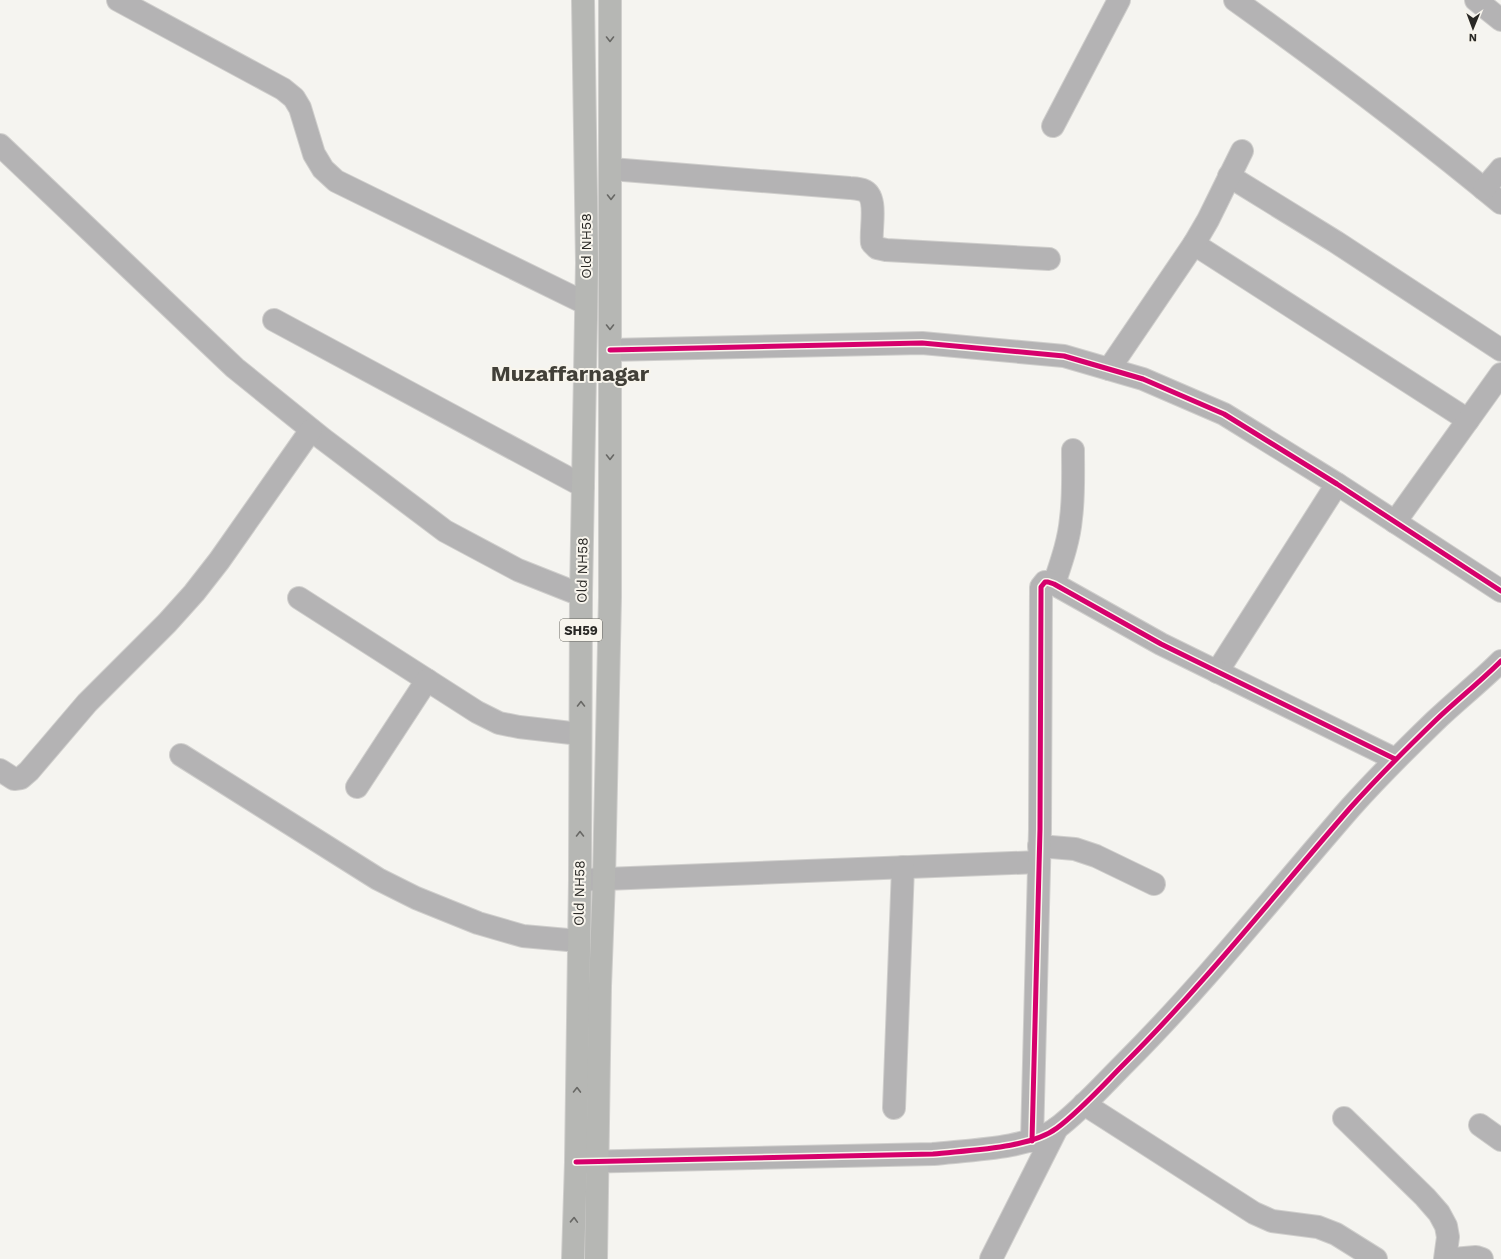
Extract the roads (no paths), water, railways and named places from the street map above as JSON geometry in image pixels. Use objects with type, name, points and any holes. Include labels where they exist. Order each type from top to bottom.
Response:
[{"type":"main road","name":"Old NH58","points":[[573,1259],[576,1162],[580,880],[581,595],[586,263],[583,0]]},
{"type":"main road","name":"Old NH58","points":[[596,1259],[600,986],[604,879],[610,597],[610,0]]},
{"type":"main road","points":[[584,99],[611,98]]},
{"type":"street","points":[[118,0],[283,89],[294,98],[300,108],[314,154],[323,169],[336,181],[585,303]]},
{"type":"street","points":[[1053,126],[1120,0]]},
{"type":"street","points":[[1235,0],[1374,101],[1501,203]]},
{"type":"street","points":[[1476,0],[1501,20]]},
{"type":"street","points":[[0,144],[235,368],[311,430],[445,531],[518,570],[581,595]]},
{"type":"street","points":[[1109,369],[1194,244],[1242,151]]},
{"type":"street","points":[[611,168],[864,190],[871,196],[873,207],[872,243],[877,248],[886,250],[1049,259]]},
{"type":"street","points":[[1484,189],[1501,169]]},
{"type":"street","points":[[1230,176],[1336,242],[1501,350]]},
{"type":"street","points":[[1194,244],[1468,420]]},
{"type":"street","points":[[274,320],[583,486]]},
{"type":"street","points":[[610,350],[922,343],[1064,356],[1143,379],[1224,414],[1337,484],[1501,591]]},
{"type":"street","points":[[1395,522],[1501,374]]},
{"type":"street","points":[[0,770],[14,779],[21,778],[29,771],[87,704],[167,623],[194,593],[219,561],[311,430]]},
{"type":"street","points":[[1054,584],[1065,548],[1071,519],[1073,450]]},
{"type":"street","points":[[1217,672],[1337,484]]},
{"type":"street","points":[[1032,1141],[1039,854],[1041,587],[1044,582],[1054,584],[1161,644],[1396,760]]},
{"type":"street","points":[[299,598],[477,712],[499,722],[519,727],[580,734]]},
{"type":"street","points":[[576,1162],[933,1154],[1032,1141],[1057,1128],[1084,1104],[1160,1027],[1352,807],[1396,760],[1436,720],[1501,661]]},
{"type":"street","points":[[358,787],[427,680]]},
{"type":"street","points":[[181,755],[378,879],[416,898],[478,924],[523,936],[579,941]]},
{"type":"street","points":[[580,880],[903,867],[1039,854],[1075,849],[1096,856],[1154,884]]},
{"type":"street","points":[[894,1108],[903,867]]},
{"type":"street","points":[[1084,1104],[1254,1213],[1272,1221],[1318,1226],[1336,1234],[1376,1259]]},
{"type":"street","points":[[1344,1118],[1440,1213],[1446,1226],[1448,1237],[1445,1259]]},
{"type":"street","points":[[1480,1126],[1501,1140]]},
{"type":"street","points":[[991,1259],[1057,1128]]},
{"type":"street","points":[[1453,1259],[1476,1257],[1482,1259]]},
{"type":"district","name":"Muzaffarnagar","points":[[570,373]]}]
